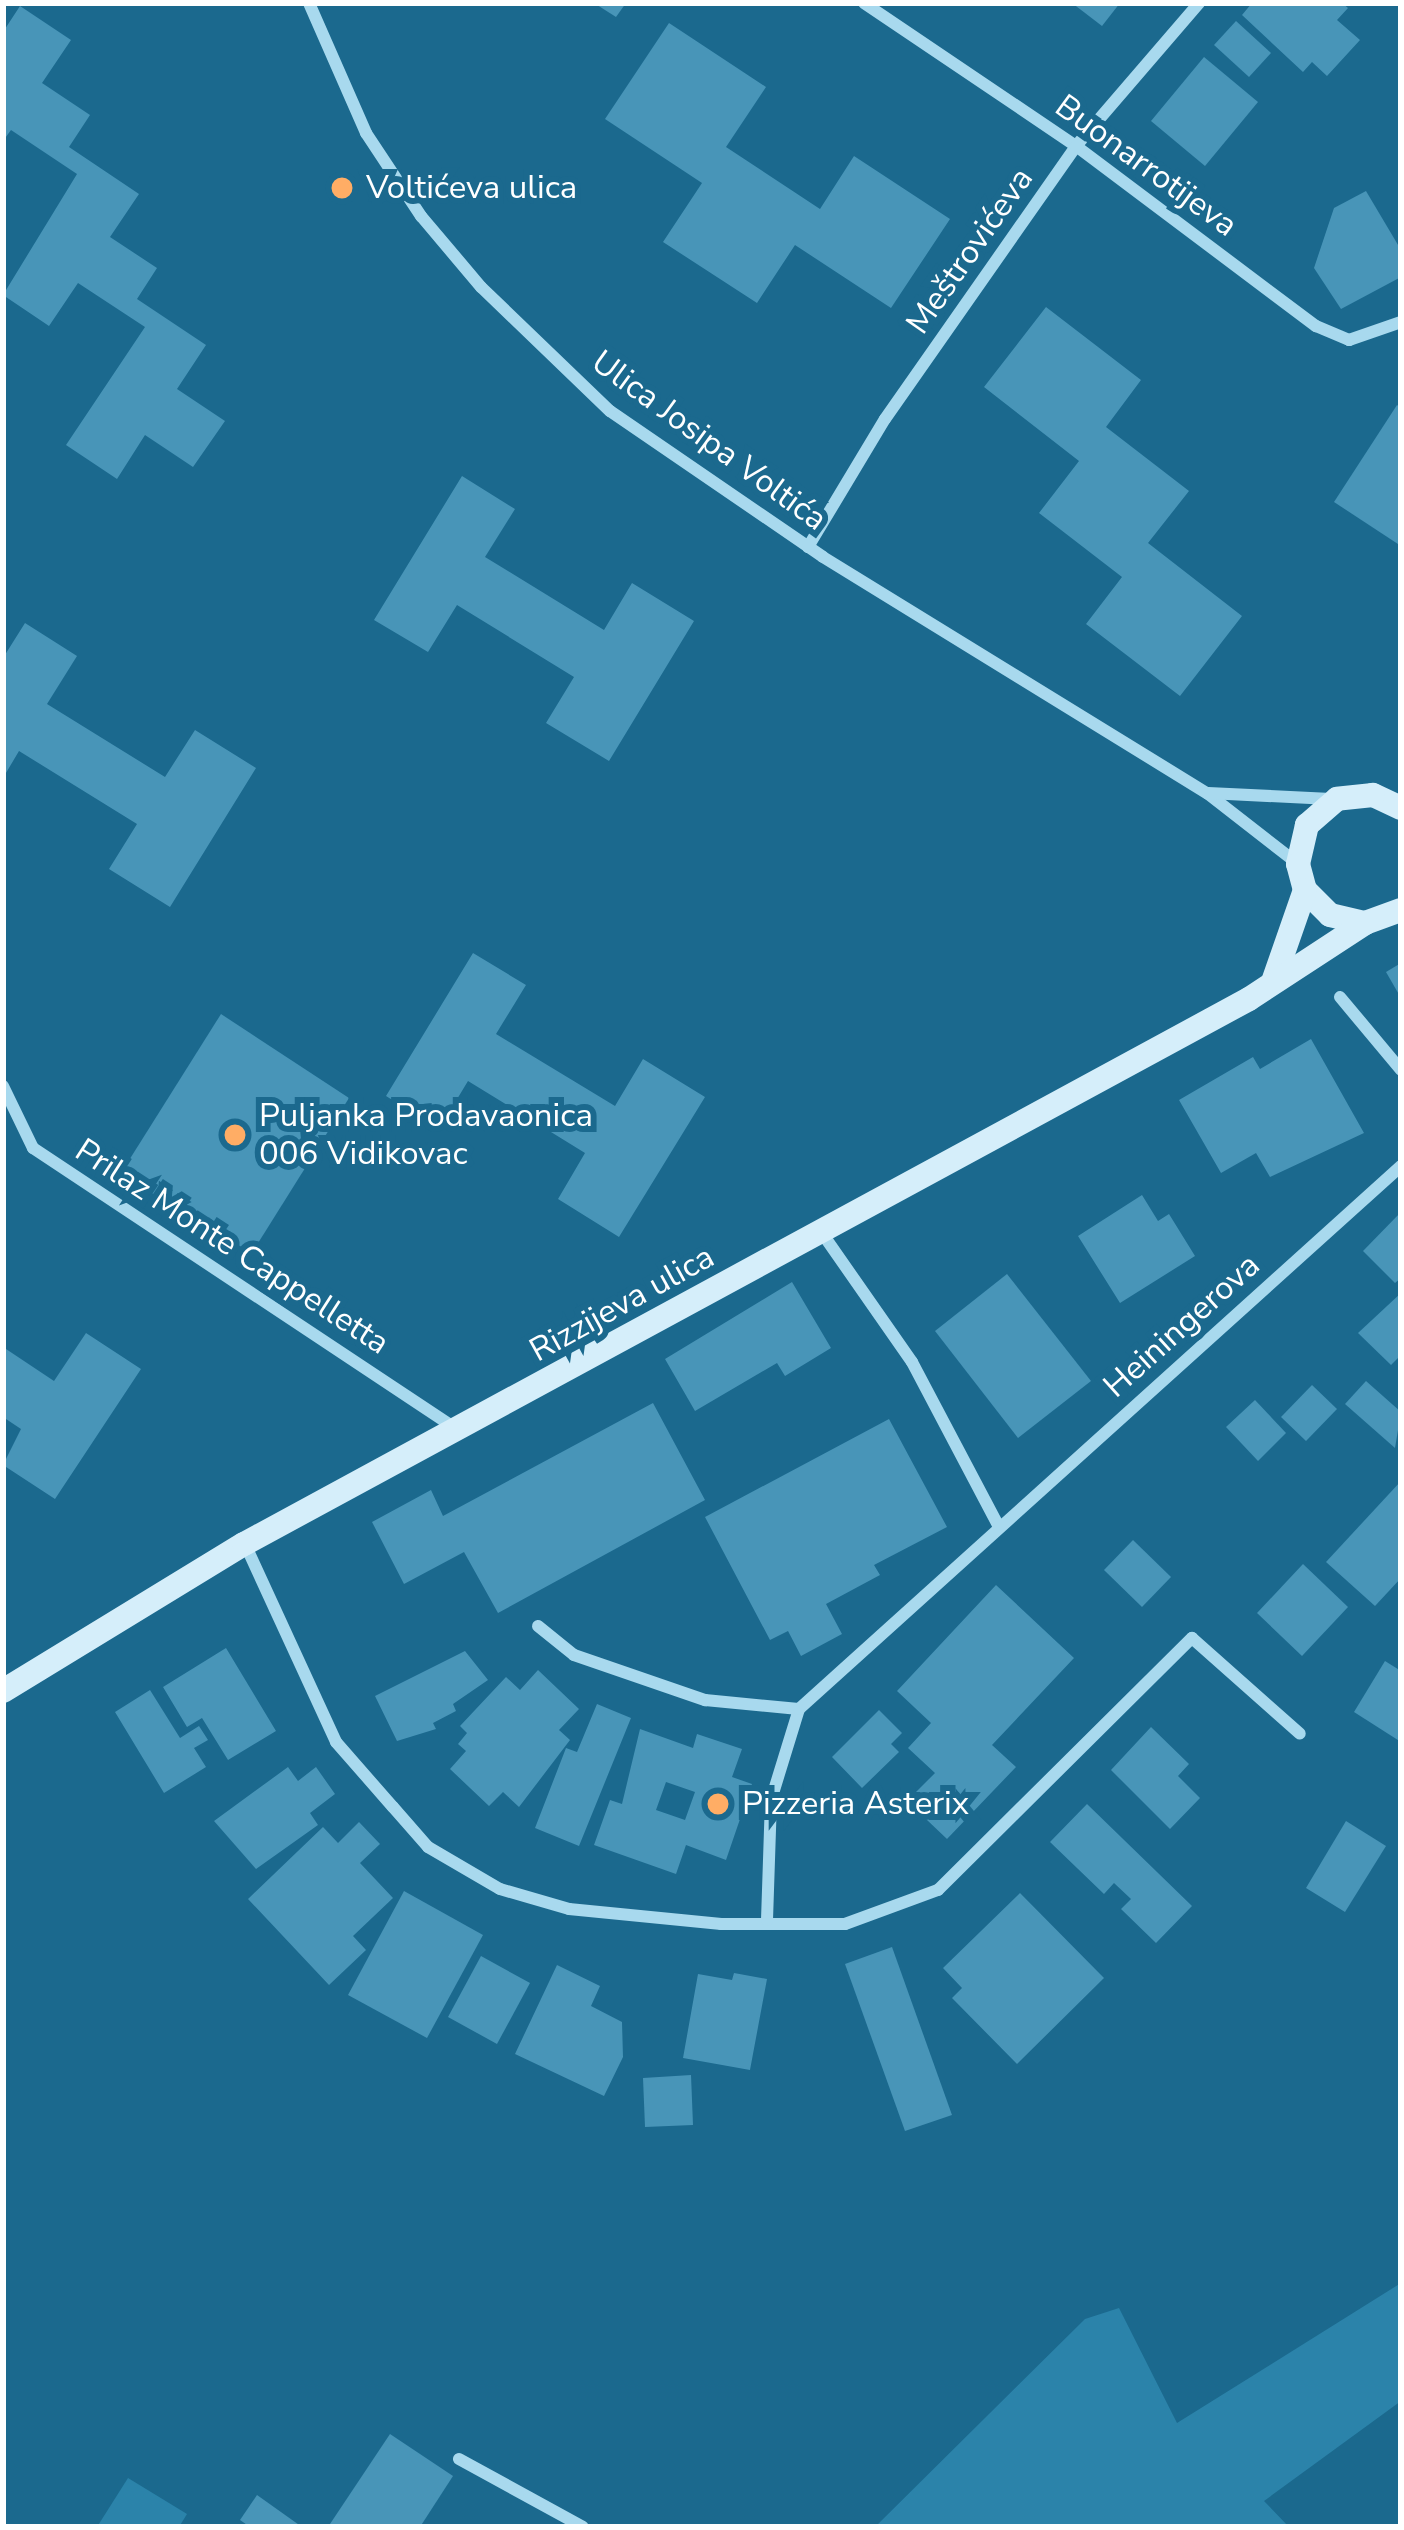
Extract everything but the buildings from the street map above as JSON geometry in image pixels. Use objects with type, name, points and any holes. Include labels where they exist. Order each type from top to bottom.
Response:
[{"type":"street","name":"Ulica Josipa Voltića","points":[[309,3],[366,134],[481,287],[610,411],[808,547],[1207,793],[1298,864]]},
{"type":"street","name":"Buonarrotijeva","points":[[864,3],[1076,146],[1333,335],[1366,338],[1401,322]]},
{"type":"street","name":"Meštrovićeva","points":[[808,547],[885,419],[1076,146],[1199,3]]},
{"type":"street","name":"Ulica Josipa Voltića","points":[[1207,793],[1337,799]]},
{"type":"street","points":[[1365,923],[1330,915],[1305,890],[1298,864],[1307,825],[1337,799],[1373,795],[1401,808]]},
{"type":"street","points":[[1274,979],[1305,890]]},
{"type":"street","name":"Rizzijeva ulica","points":[[3,1691],[244,1544],[822,1233],[1365,923],[1401,910]]},
{"type":"street","points":[[1340,997],[1401,1070]]},
{"type":"street","name":"Prilaz Monte Cappelletta","points":[[3,1086],[33,1148],[459,1430]]},
{"type":"street","name":"Heiningerova","points":[[800,1708],[1401,1166]]},
{"type":"street","points":[[822,1233],[912,1362],[999,1527]]},
{"type":"street","points":[[244,1544],[336,1742],[428,1847],[500,1889],[569,1909],[721,1924],[767,1920],[845,1924],[938,1890],[1192,1638],[1300,1734]]},
{"type":"street","points":[[538,1626],[574,1654],[705,1700],[800,1708],[771,1800],[767,1920]]},
{"type":"street","points":[[459,2459],[583,2527]]},
{"type":"shaded area","points":[[1401,2283],[1401,2401],[1264,2501],[1289,2527],[875,2527],[1085,2319],[1119,2308],[1177,2423]]},
{"type":"shaded area","points":[[128,2478],[187,2514],[179,2527],[97,2527]]},
{"type":"place","name":"Voltićeva ulica","points":[[342,188]]},
{"type":"place","name":"Puljanka Prodavaonica 006 Vidikovac","points":[[235,1135]]},
{"type":"place","name":"Pizzeria Asterix","points":[[718,1804]]}]
